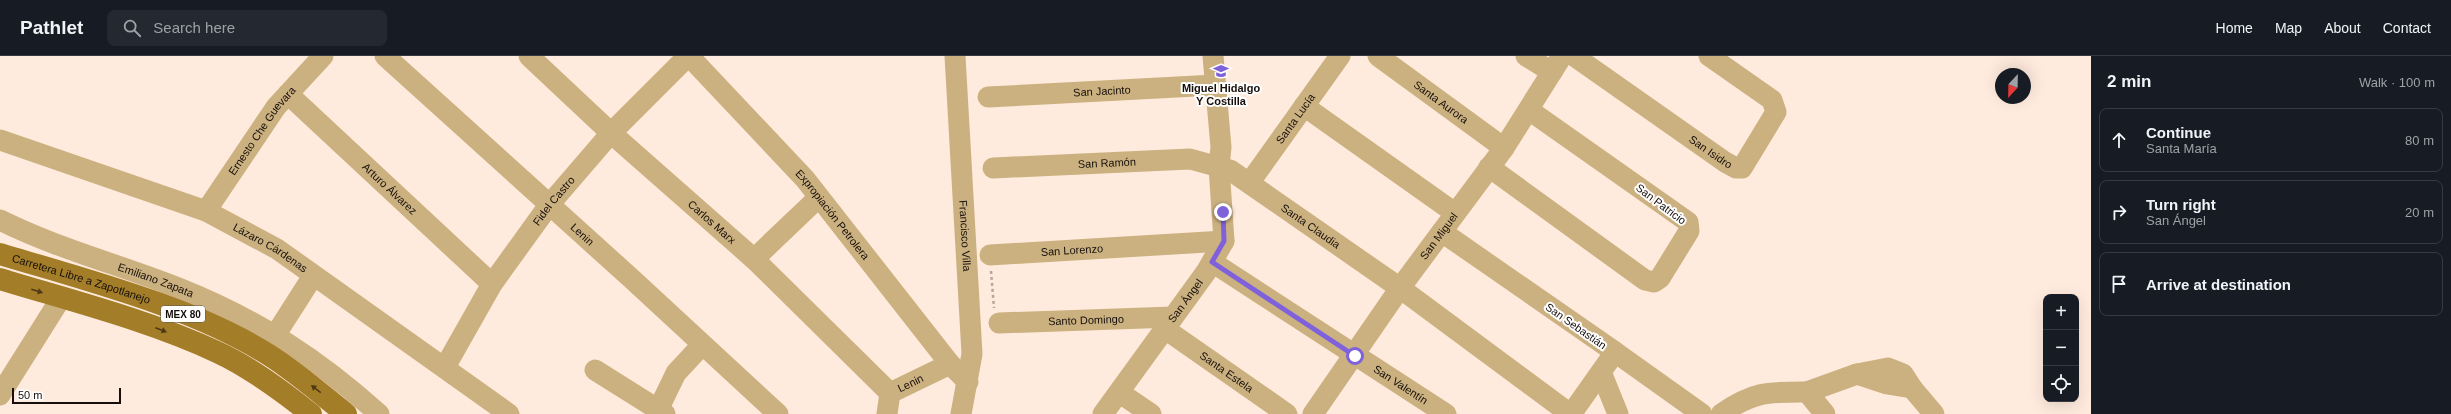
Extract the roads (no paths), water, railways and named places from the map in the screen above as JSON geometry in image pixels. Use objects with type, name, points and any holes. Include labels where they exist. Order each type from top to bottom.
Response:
[{"type":"main road","name":"Carretera Libre a Zapotlanejo","points":[[0,254],[169,307],[220,329],[269,355],[346,414]]},
{"type":"main road","name":"Carretera Libre a Zapotlanejo","points":[[0,279],[144,323],[218,352],[284,393],[311,414]]},
{"type":"street","name":"Ernesto Che Guevara","points":[[206,211],[276,107],[323,56]]},
{"type":"street","name":"Lenin","points":[[385,56],[778,414]]},
{"type":"street","name":"Carlos Marx","points":[[528,56],[754,259],[890,393]]},
{"type":"street","name":"Fidel Castro","points":[[445,366],[492,284],[549,206],[611,132],[689,56]]},
{"type":"street","name":"Expropiación Petrolera","points":[[689,56],[805,179],[818,198],[950,364],[968,382]]},
{"type":"street","name":"Francisco Villa","points":[[955,56],[972,354],[961,414]]},
{"type":"street","points":[[1213,56],[1224,241]]},
{"type":"street","name":"Santa Lucía","points":[[1250,182],[1340,56]]},
{"type":"street","name":"Santa Aurora","points":[[1378,56],[1504,148]]},
{"type":"street","points":[[1526,56],[1557,64]]},
{"type":"street","name":"San Isidro","points":[[1574,56],[1729,164],[1736,168],[1742,168],[1776,112],[1774,104],[1709,56]]},
{"type":"street","name":"San Miguel","points":[[1318,412],[1400,288],[1504,148],[1557,64]]},
{"type":"street","name":"San Jacinto","points":[[988,97],[1215,85]]},
{"type":"street","name":"Arturo Álvarez","points":[[288,94],[492,284]]},
{"type":"street","points":[[1304,106],[1455,213]]},
{"type":"street","name":"San Patricio","points":[[1489,167],[1644,280],[1654,282],[1660,278],[1689,231],[1688,222],[1529,110]]},
{"type":"street","name":"Lázaro Cárdenas","points":[[0,140],[206,211],[277,249],[313,276],[445,366],[510,414]]},
{"type":"street","name":"San Ramón","points":[[993,168],[1190,160],[1220,157]]},
{"type":"street","name":"Santa Claudia","points":[[1220,157],[1230,170],[1250,182],[1400,288]]},
{"type":"street","points":[[754,259],[818,198]]},
{"type":"street","name":"Emiliano Zapata","points":[[0,220],[51,243],[181,289],[276,334],[344,382],[379,414]]},
{"type":"street","name":"San Sebastián","points":[[1400,288],[1566,411],[1577,408],[1615,352],[1442,232]]},
{"type":"street","name":"San Lorenzo","points":[[990,255],[1224,241]]},
{"type":"street","name":"San Ángel","points":[[1103,414],[1120,393],[1212,262],[1224,241]]},
{"type":"street","name":"San Valentín","points":[[1212,262],[1446,414]]},
{"type":"street","points":[[276,334],[313,276]]},
{"type":"street","points":[[0,395],[61,298]]},
{"type":"street","name":"Santo Domingo","points":[[999,323],[1169,323]]},
{"type":"street","name":"Santa Estela","points":[[1169,323],[1287,414]]},
{"type":"street","points":[[594,370],[662,411],[676,373],[702,345]]},
{"type":"street","points":[[1615,352],[1702,414]]},
{"type":"street","name":"Lenin","points":[[887,414],[890,393],[950,364]]},
{"type":"street","points":[[1721,414],[1739,402],[1762,393],[1807,392],[1857,374],[1882,368],[1895,369],[1903,374],[1912,388],[1934,414]]},
{"type":"street","points":[[1601,372],[1618,414]]},
{"type":"street","points":[[1807,392],[1825,414]]},
{"type":"street","points":[[1120,393],[1151,414]]},
{"type":"place","name":"Miguel Hidalgo Y Costilla","points":[[1221,71]]}]
